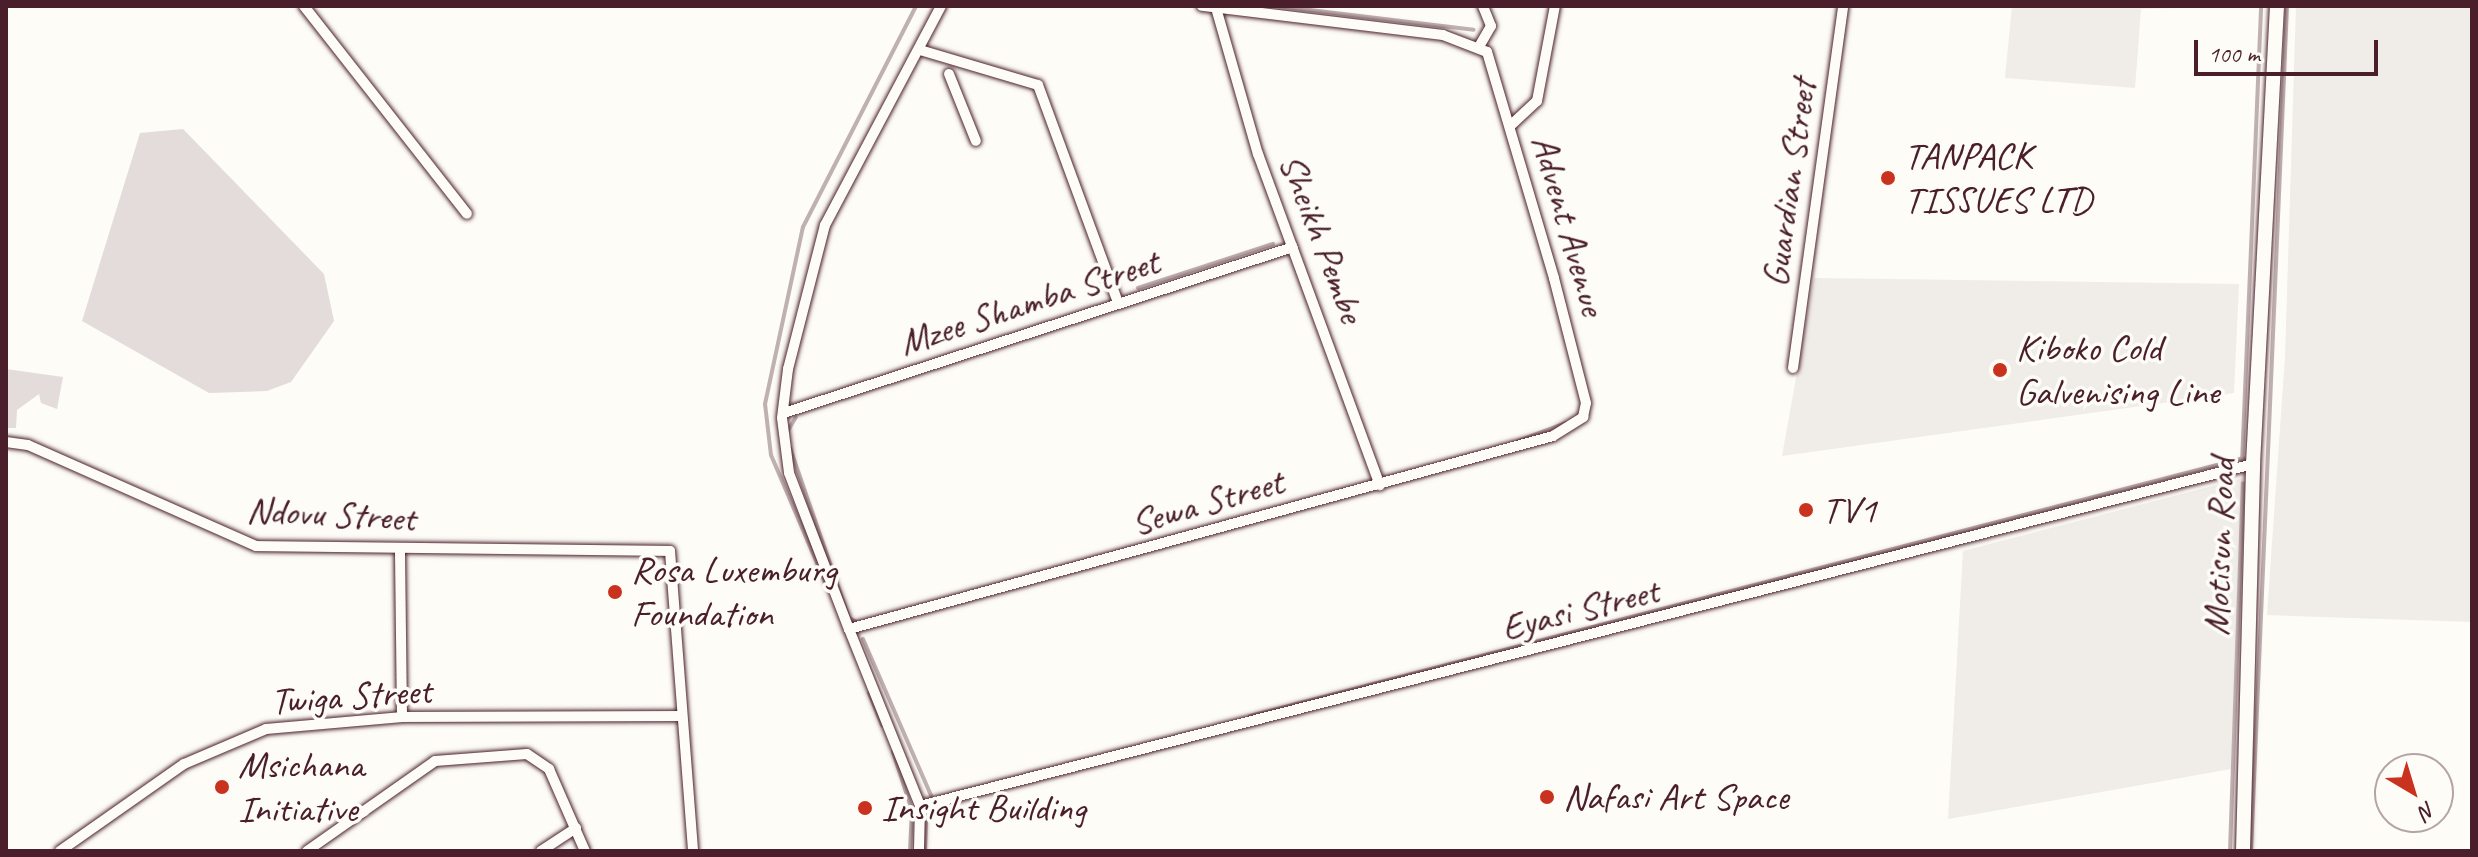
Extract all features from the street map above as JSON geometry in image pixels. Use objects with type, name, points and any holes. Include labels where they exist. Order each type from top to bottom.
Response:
[{"type":"street","points":[[304,6],[467,214]]},
{"type":"street","points":[[919,851],[920,806],[789,473],[784,413],[788,369],[825,225],[941,6]]},
{"type":"street","points":[[1202,6],[1480,45],[1491,26],[1483,6]]},
{"type":"street","points":[[1510,126],[1537,101],[1555,6]]},
{"type":"street","name":"Guardian Street","points":[[1793,368],[1843,6]]},
{"type":"street","name":"Motisun Road","points":[[2243,851],[2253,464],[2277,6]]},
{"type":"street","name":"Sheikh Pembe","points":[[1216,8],[1293,247],[1380,485]]},
{"type":"street","name":"Advent Avenue","points":[[1480,45],[1510,126],[1586,403],[1578,423]]},
{"type":"street","points":[[920,50],[1038,85],[1118,303]]},
{"type":"street","points":[[949,74],[976,141]]},
{"type":"street","name":"Mzee Shamba Street","points":[[784,413],[1293,247]]},
{"type":"street","name":"Sewa Street","points":[[849,629],[1380,485],[1578,423]]},
{"type":"street","name":"Ndovu Street","points":[[6,442],[77,466],[226,538],[283,549],[400,553],[672,554],[682,716]]},
{"type":"street","name":"Eyasi Street","points":[[920,806],[2253,464]]},
{"type":"street","points":[[400,553],[402,717]]},
{"type":"street","points":[[682,716],[693,851]]},
{"type":"street","name":"Twiga Street","points":[[60,851],[131,796],[222,745],[307,722],[402,717],[682,716]]},
{"type":"street","points":[[307,851],[411,773],[462,755],[536,756],[576,828],[585,851]]},
{"type":"street","points":[[541,851],[576,828]]},
{"type":"shaded area","points":[[2012,6],[2246,6],[2141,9],[2135,88],[2005,78]]},
{"type":"shaded area","points":[[2296,6],[2472,6],[2472,622],[2267,615],[2285,357]]},
{"type":"shaded area","points":[[183,129],[324,274],[334,321],[291,382],[267,391],[209,393],[82,321],[140,133]]},
{"type":"shaded area","points":[[1814,278],[2239,284],[2234,393],[1782,456]]},
{"type":"shaded area","points":[[6,369],[63,377],[57,409],[41,403],[39,394],[17,410],[16,428],[6,428]]},
{"type":"shaded area","points":[[2243,478],[2231,769],[1948,819],[1963,551]]},
{"type":"waterway","points":[[829,591],[771,455],[765,404],[803,227],[916,6]]},
{"type":"waterway","points":[[1277,6],[1474,30]]},
{"type":"waterway","points":[[2242,463],[2261,6]]},
{"type":"waterway","points":[[2251,851],[2287,6]]},
{"type":"waterway","points":[[1138,288],[1273,244]]},
{"type":"waterway","points":[[787,432],[796,417]]},
{"type":"waterway","points":[[1518,441],[1566,423]]},
{"type":"waterway","points":[[790,448],[849,618],[859,623]]},
{"type":"waterway","points":[[1250,716],[2243,458]]},
{"type":"waterway","points":[[2230,851],[2243,483]]},
{"type":"waterway","points":[[863,639],[932,798]]},
{"type":"waterway","points":[[869,693],[882,725]]},
{"type":"waterway","points":[[893,752],[912,811],[910,851]]},
{"type":"waterway","points":[[925,851],[926,818]]},
{"type":"place","name":"TANPACK TISSUES LTD","points":[[1888,178]]},
{"type":"place","name":"Kiboko Cold Galvenising Line","points":[[2000,370]]},
{"type":"place","name":"TV1","points":[[1806,510]]},
{"type":"place","name":"Rosa Luxemburg Foundation","points":[[615,592]]},
{"type":"place","name":"Msichana Initiative","points":[[222,787]]},
{"type":"place","name":"Nafasi Art Space","points":[[1547,797]]},
{"type":"place","name":"Insight Building","points":[[865,808]]}]
